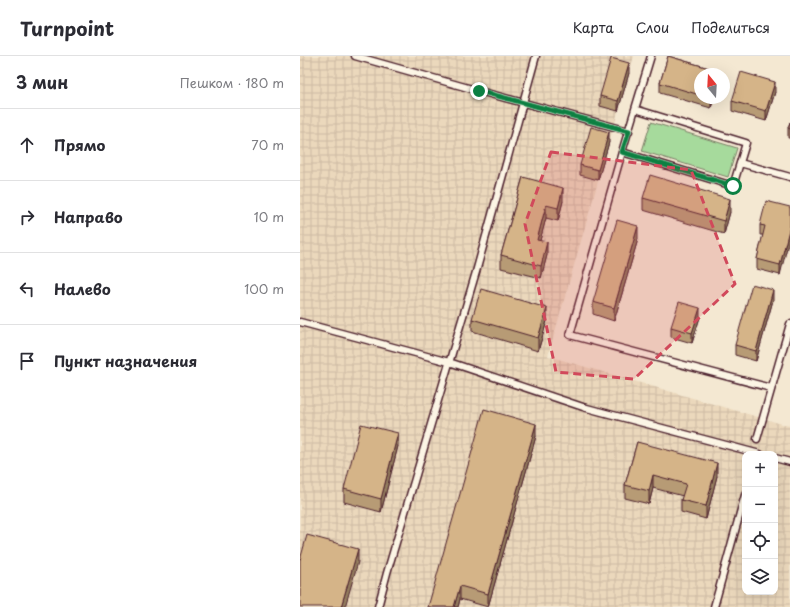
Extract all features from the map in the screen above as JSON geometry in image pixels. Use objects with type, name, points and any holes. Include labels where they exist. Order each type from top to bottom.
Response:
[{"type":"lane","points":[[355,56],[522,103],[629,131]]},
{"type":"lane","points":[[378,607],[478,264],[536,56]]},
{"type":"lane","points":[[651,56],[570,335],[771,388]]},
{"type":"lane","points":[[622,152],[733,186],[740,163],[746,143],[635,109]]},
{"type":"lane","points":[[740,163],[790,177]]},
{"type":"lane","points":[[300,322],[449,362],[583,407],[749,451]]},
{"type":"lane","points":[[757,439],[790,324]]},
{"type":"lane","points":[[778,459],[790,462]]},
{"type":"lane","points":[[714,607],[742,506]]},
{"type":"highlighted area","points":[[551,152],[691,170],[735,284],[634,379],[556,372],[525,224]]},
{"type":"shaded area","points":[[300,56],[634,56],[548,356],[789,426],[790,423],[790,607],[300,607]]},
{"type":"green space","points":[[651,122],[737,148],[728,177],[642,151]]},
{"type":"building","points":[[668,56],[709,68],[694,68],[694,93],[660,83]]},
{"type":"building","points":[[611,58],[629,63],[618,101],[600,96]]},
{"type":"building","points":[[741,72],[775,82],[766,111],[732,101]]},
{"type":"building","points":[[591,127],[609,132],[598,170],[580,165]]},
{"type":"building","points":[[650,175],[730,199],[724,221],[643,198]]},
{"type":"building","points":[[523,177],[563,188],[558,208],[546,205],[537,240],[547,242],[541,266],[501,255]]},
{"type":"building","points":[[766,201],[790,207],[790,226],[780,265],[757,259],[765,226],[760,225]]},
{"type":"building","points":[[617,220],[638,226],[614,308],[593,302]]},
{"type":"building","points":[[752,284],[773,290],[756,351],[735,345]]},
{"type":"building","points":[[481,289],[547,308],[538,338],[472,319]]},
{"type":"building","points":[[679,302],[700,308],[692,333],[671,327]]},
{"type":"building","points":[[484,409],[536,424],[488,594],[460,586],[454,607],[428,607]]},
{"type":"building","points":[[361,424],[398,433],[381,499],[344,489]]},
{"type":"building","points":[[637,442],[717,463],[706,506],[681,500],[686,484],[653,475],[649,491],[625,485]]},
{"type":"building","points":[[307,535],[358,549],[341,607],[300,607],[300,560]]},
{"type":"route","points":[[479,91],[629,131],[622,152],[733,186]]}]
